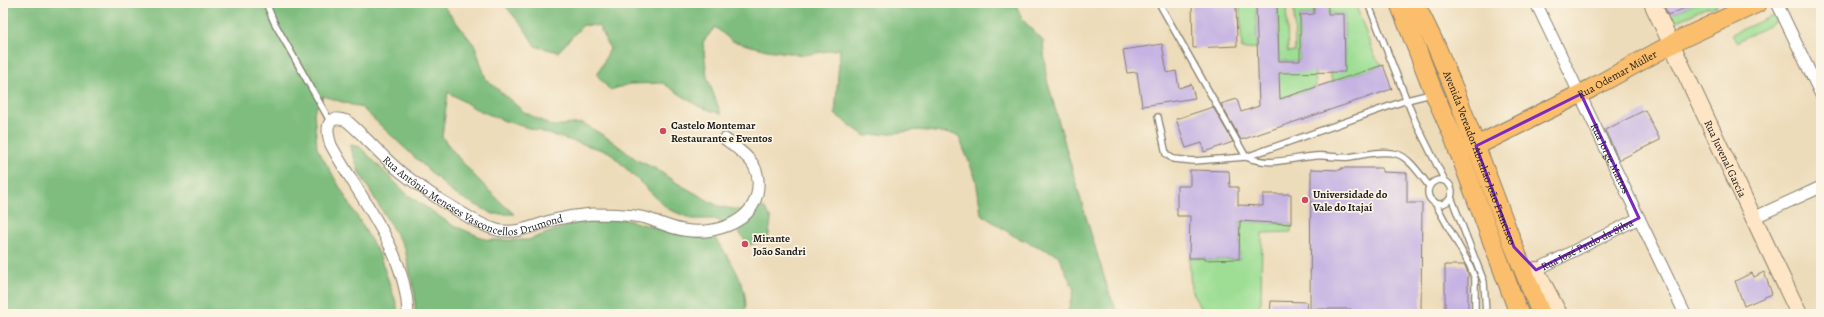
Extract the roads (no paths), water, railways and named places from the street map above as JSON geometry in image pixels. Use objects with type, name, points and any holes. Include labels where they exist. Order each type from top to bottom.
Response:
[{"type":"main road","name":"Avenida Vereador Abrahão João Francisco","points":[[1399,3],[1455,144],[1519,314]]},
{"type":"main road","name":"Avenida Vereador Abrahão João Francisco","points":[[1415,3],[1440,55],[1541,314]]},
{"type":"main road","name":"Rua Juvenal Garcia","points":[[1652,3],[1799,314]]},
{"type":"main road","name":"Rua Odemar Müller","points":[[1455,144],[1476,146],[1581,94],[1671,44],[1758,3]]},
{"type":"main road","points":[[1514,247],[1536,270]]},
{"type":"main road","name":"Rua José Paulo da Silva","points":[[1536,270],[1559,314]]},
{"type":"street","name":"Rua Jorge Mattos","points":[[1536,3],[1581,94],[1685,314]]},
{"type":"street","points":[[1777,3],[1821,95]]},
{"type":"street","name":"Rua Antônio Meneses Vasconcellos Drumond","points":[[330,121],[340,118],[347,121],[402,173],[450,206],[477,222],[499,230],[520,230],[553,220],[589,214],[613,214],[645,218],[682,230],[692,231],[718,229],[737,222],[748,214],[756,198],[759,183],[756,169],[746,155],[725,139]]},
{"type":"street","points":[[330,121],[328,137],[331,146],[377,222],[399,266],[405,288],[408,314]]},
{"type":"street","points":[[1753,218],[1821,187]]},
{"type":"street","name":"Rua José Paulo da Silva","points":[[1536,270],[1639,218]]},
{"type":"lane","points":[[266,3],[274,22],[330,121]]},
{"type":"lane","points":[[1159,3],[1246,157],[1254,160],[1274,163],[1317,156],[1333,158],[1367,154],[1398,154],[1410,163],[1429,186]]},
{"type":"lane","points":[[1368,3],[1415,121],[1445,181],[1451,188],[1451,197],[1484,282],[1486,314]]},
{"type":"lane","points":[[1158,117],[1166,154],[1173,159],[1194,161],[1246,157],[1407,100],[1434,93]]},
{"type":"lane","points":[[1445,181],[1436,180],[1429,186],[1428,195],[1435,202],[1470,266],[1475,279],[1475,314]]},
{"type":"lane","points":[[1435,202],[1444,203],[1451,197]]},
{"type":"place","name":"Castelo Montemar Restaurante e Eventos","points":[[663,131]]},
{"type":"place","name":"Universidade do Vale do Itajaí","points":[[1305,200]]},
{"type":"place","name":"Mirante João Sandri","points":[[745,244]]}]
